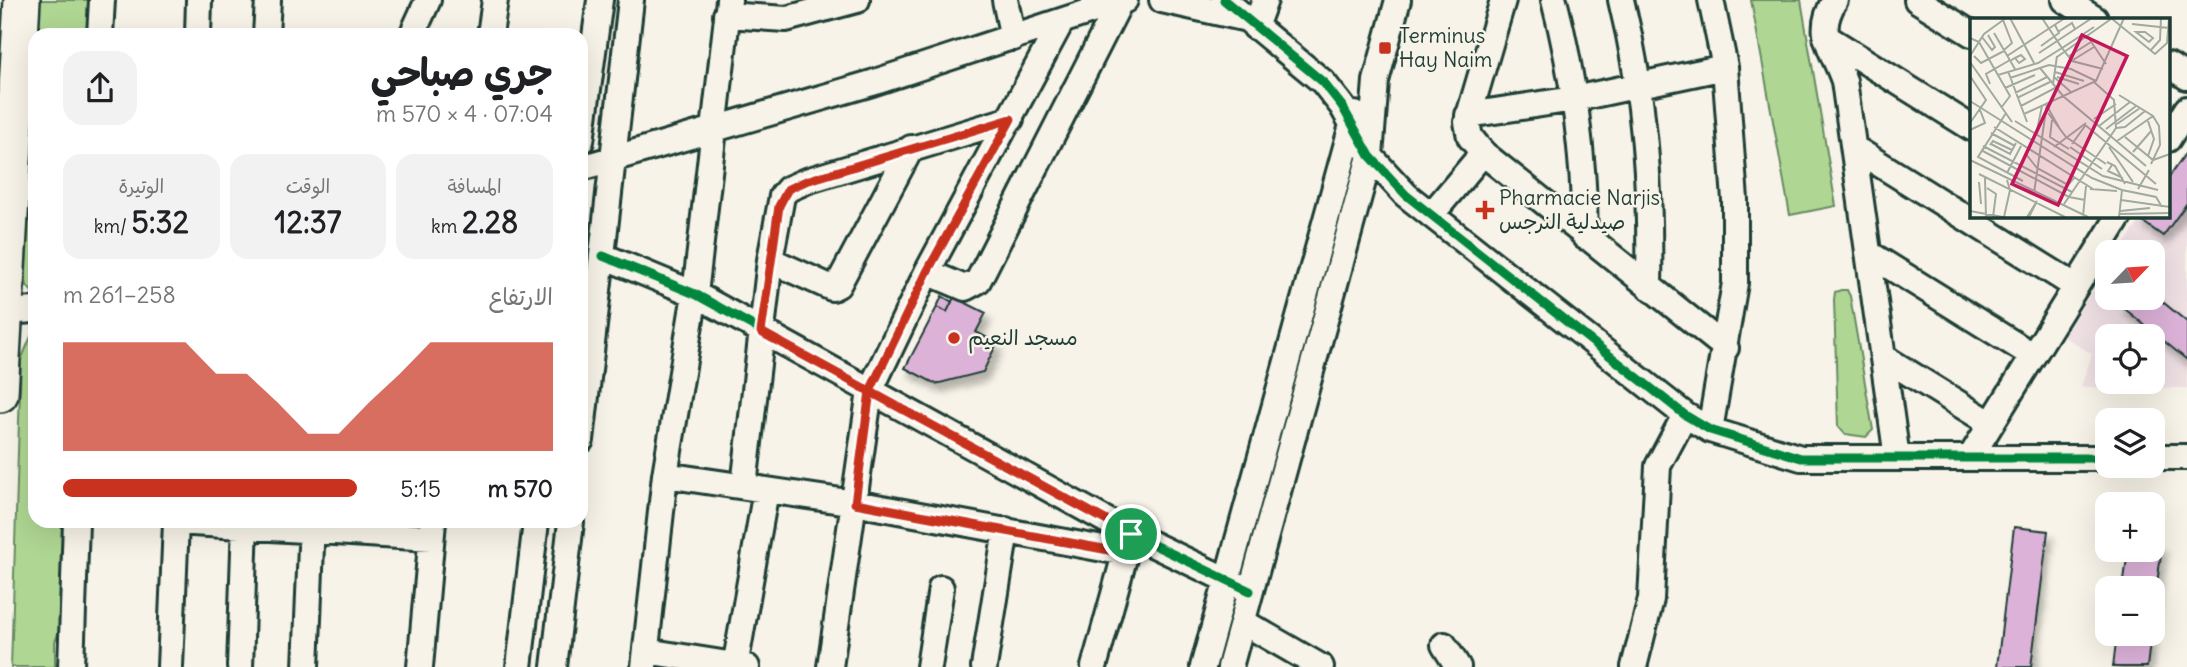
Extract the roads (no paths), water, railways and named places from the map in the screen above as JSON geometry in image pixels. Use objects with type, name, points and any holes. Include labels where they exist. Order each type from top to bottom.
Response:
[{"type":"highway","points":[[0,394],[19,311],[7,143],[22,0]]},
{"type":"street","points":[[100,28],[102,0]]},
{"type":"street","points":[[198,28],[199,0]]},
{"type":"street","points":[[266,28],[268,0]]},
{"type":"street","points":[[415,28],[428,0]]},
{"type":"street","points":[[491,28],[495,0]]},
{"type":"street","points":[[588,89],[600,0]]},
{"type":"street","points":[[588,381],[611,158],[631,0]]},
{"type":"street","points":[[857,0],[812,6],[786,19],[728,8],[695,294],[665,475],[645,659],[739,666],[755,488],[761,332],[779,206],[788,189],[911,148],[1011,119]]},
{"type":"street","points":[[1005,0],[1013,38]]},
{"type":"street","points":[[1162,0],[1249,22]]},
{"type":"street","points":[[1224,0],[1323,82],[1351,120],[1370,156],[1386,176],[1431,215],[1685,415],[1710,430],[1801,457],[2095,458]]},
{"type":"street","points":[[1249,22],[1265,0]]},
{"type":"street","points":[[1230,667],[1370,156],[1376,81],[1398,0]]},
{"type":"street","points":[[1503,0],[1468,114],[1470,137],[1483,153],[1726,348]]},
{"type":"street","points":[[1554,0],[1574,99],[1584,176],[1585,237]]},
{"type":"street","points":[[1621,0],[1638,87],[1649,169],[1649,287]]},
{"type":"street","points":[[1710,430],[1735,283],[1735,200],[1725,67],[1711,0]]},
{"type":"street","points":[[1835,0],[1825,21],[1826,37],[1844,80],[1897,458]]},
{"type":"street","points":[[1917,0],[1970,33]]},
{"type":"street","points":[[2064,0],[2093,18]]},
{"type":"street","points":[[588,166],[713,127],[872,83],[1060,24],[1122,1]]},
{"type":"street","points":[[927,272],[965,288],[978,281],[1122,1]]},
{"type":"street","points":[[830,667],[870,391],[927,272],[1060,24]]},
{"type":"street","points":[[1826,37],[1970,127]]},
{"type":"street","points":[[2170,66],[2187,77]]},
{"type":"street","points":[[1468,114],[1574,99],[1725,67]]},
{"type":"street","points":[[1203,667],[1351,120],[1376,81]]},
{"type":"street","points":[[2170,136],[2187,109]]},
{"type":"street","points":[[770,260],[832,288],[838,285],[911,148]]},
{"type":"street","points":[[1854,148],[2075,286]]},
{"type":"street","points":[[1431,215],[1483,153]]},
{"type":"street","points":[[1970,458],[2116,217]]},
{"type":"street","points":[[1868,253],[2032,355]]},
{"type":"street","points":[[603,256],[695,294],[870,391],[1128,544],[1227,579],[1250,591]]},
{"type":"street","points":[[1883,357],[1990,423]]},
{"type":"street","points":[[1634,667],[1651,599],[1657,466],[1685,415]]},
{"type":"street","points":[[2165,457],[2187,457]]},
{"type":"street","points":[[665,475],[855,503],[1006,530],[1128,544]]},
{"type":"street","points":[[71,667],[76,528]]},
{"type":"street","points":[[170,667],[176,528]]},
{"type":"street","points":[[240,667],[245,528]]},
{"type":"street","points":[[306,667],[312,528]]},
{"type":"street","points":[[372,528],[432,530],[420,667]]},
{"type":"street","points":[[519,667],[535,528]]},
{"type":"street","points":[[554,667],[570,528]]},
{"type":"street","points":[[984,667],[1006,530]]},
{"type":"street","points":[[1094,667],[1128,544]]},
{"type":"street","points":[[929,667],[941,588]]},
{"type":"street","points":[[1243,622],[1321,667]]},
{"type":"street","points":[[1444,645],[1458,667]]},
{"type":"place","name":"Terminus Hay Naim","points":[[1385,48]]},
{"type":"place","name":"Pharmacie Narjis صيدلية النرجس","points":[[1485,210]]},
{"type":"place","name":"مسجد النعيم","points":[[954,338]]}]
